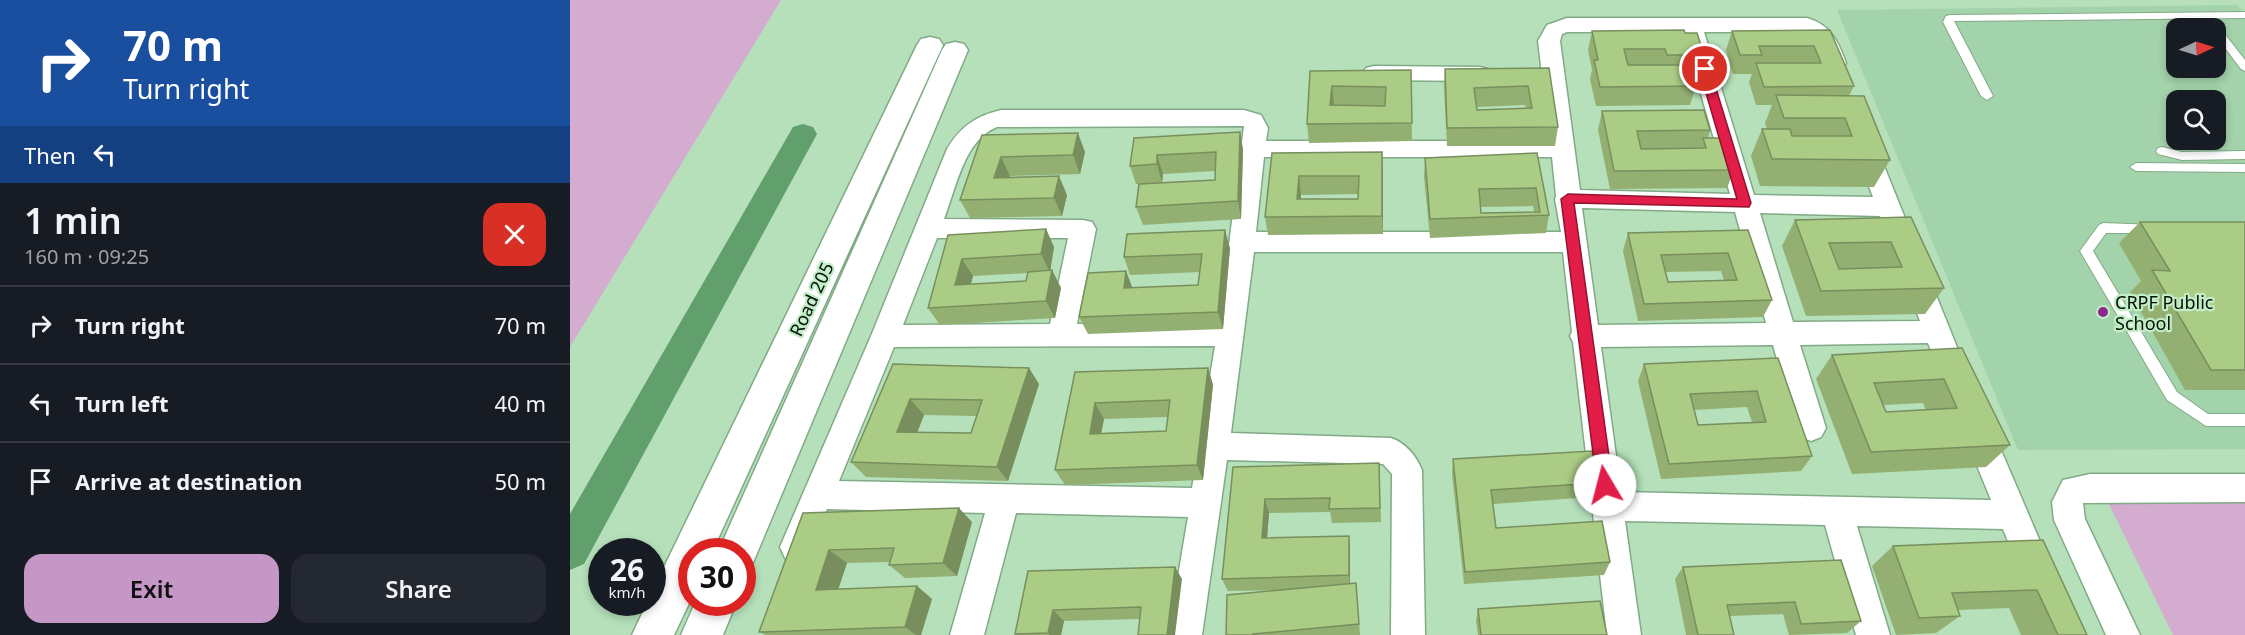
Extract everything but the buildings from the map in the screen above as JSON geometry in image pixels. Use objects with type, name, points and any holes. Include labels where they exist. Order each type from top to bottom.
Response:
[{"type":"street","points":[[1691,24],[1811,428]]},
{"type":"street","points":[[1624,635],[1561,149],[1542,74],[1551,32],[1555,27],[1566,25],[1792,24],[1817,28],[1824,35],[1845,89]]},
{"type":"street","name":"Road 205","points":[[699,538],[942,48],[744,538]]},
{"type":"street","points":[[1359,74],[1496,74]]},
{"type":"street","points":[[787,570],[960,149],[971,132],[986,120],[1001,118],[1244,117],[1253,121],[1256,128],[1254,149],[1231,335],[1185,635]]},
{"type":"street","points":[[1857,121],[1936,332],[2063,635]]},
{"type":"street","points":[[1254,149],[1561,149]]},
{"type":"street","points":[[1568,199],[1889,207]]},
{"type":"street","points":[[928,228],[1083,229],[1061,335]]},
{"type":"street","points":[[1242,242],[1572,242]]},
{"type":"street","points":[[1584,336],[1936,332]]},
{"type":"street","points":[[885,336],[1231,335]]},
{"type":"street","points":[[1214,446],[1391,451],[1407,470],[1407,635]]},
{"type":"street","points":[[2122,635],[2070,520],[2067,502],[2074,490],[2090,488],[2245,488]]},
{"type":"street","points":[[818,495],[1205,503]]},
{"type":"street","points":[[967,635],[1004,499]]},
{"type":"street","points":[[1608,506],[2012,515]]},
{"type":"street","points":[[1837,512],[1873,635]]},
{"type":"street","name":"Road 205","points":[[652,635],[678,581]]},
{"type":"street","points":[[702,635],[710,616]]},
{"type":"lane","points":[[1987,96],[1947,22],[1950,18],[2245,15]]},
{"type":"lane","points":[[2226,43],[2245,67]]},
{"type":"lane","points":[[2162,151],[2182,156],[2245,155]]},
{"type":"lane","points":[[2136,167],[2245,168]]},
{"type":"lane","points":[[2162,228],[2103,228],[2086,252],[2172,396],[2206,420],[2245,420]]},
{"type":"shaded area","points":[[570,0],[781,0],[570,347]]},
{"type":"shaded area","points":[[2237,5],[2245,14],[2245,449],[2018,450],[1837,10]]},
{"type":"shaded area","points":[[2106,498],[2245,499],[2245,635],[2173,635]]},
{"type":"waterway","points":[[570,551],[803,134]]},
{"type":"place","name":"CRPF Public School","points":[[2103,312]]},
{"type":"route","points":[[1605,485],[1568,199],[1744,203],[1705,69]]}]
